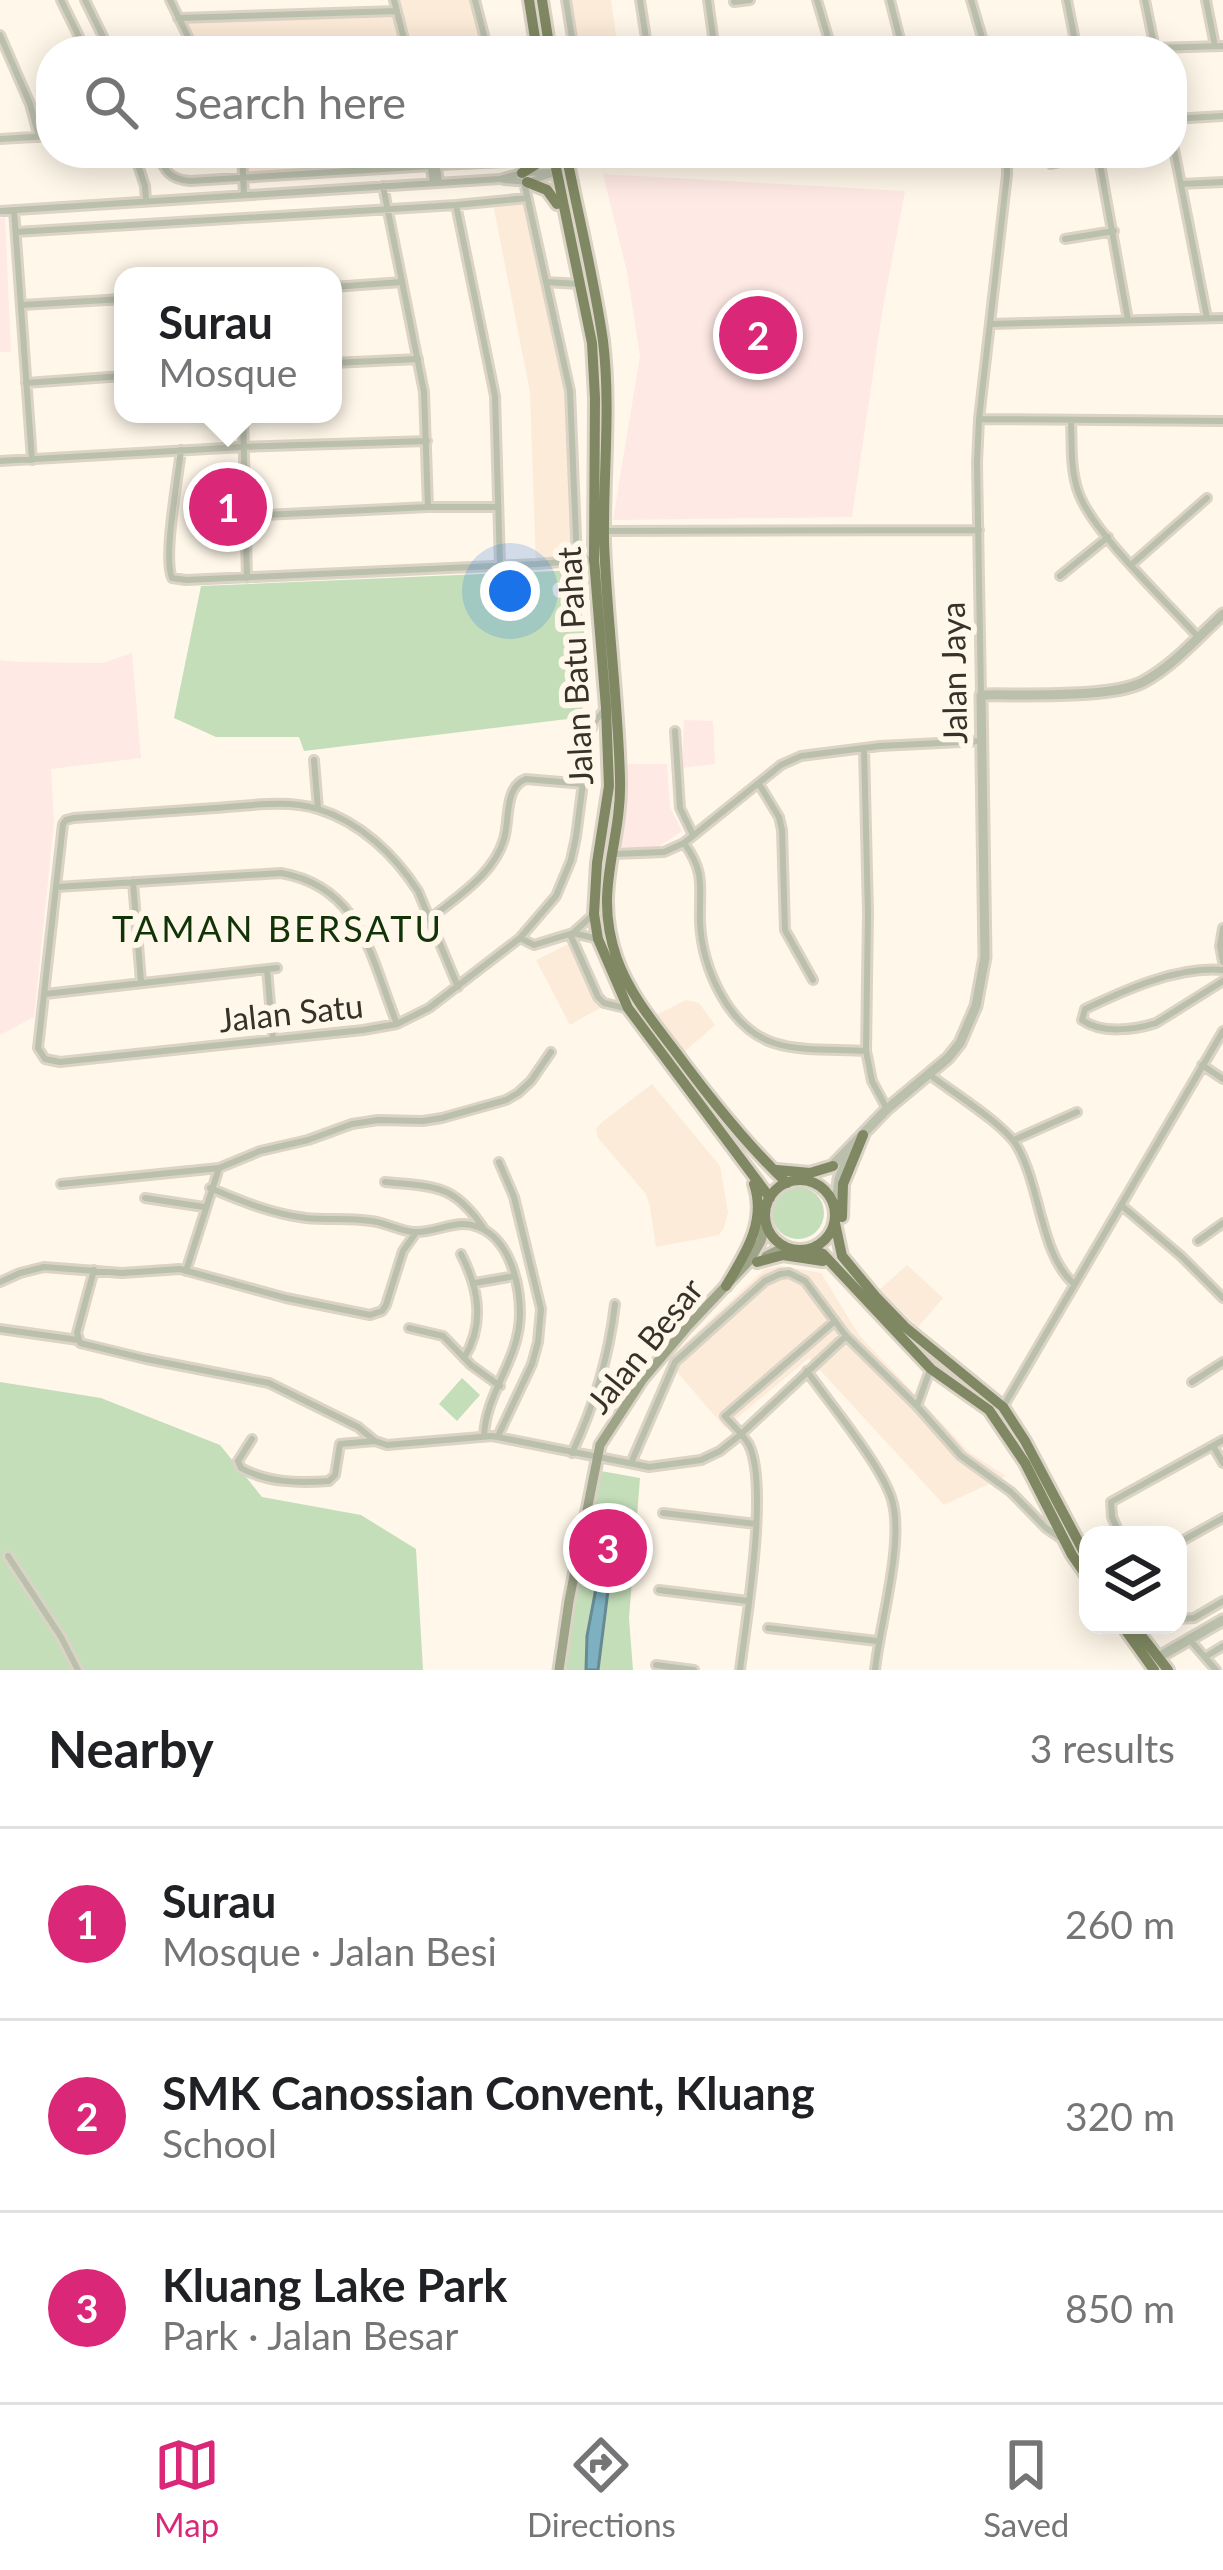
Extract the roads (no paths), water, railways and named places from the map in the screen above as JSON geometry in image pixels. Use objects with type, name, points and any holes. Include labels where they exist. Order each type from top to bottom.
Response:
[{"type":"highway","points":[[529,0],[535,36]]},
{"type":"highway","points":[[542,0],[548,36]]},
{"type":"highway","points":[[534,168],[524,179],[553,195],[564,218]]},
{"type":"highway","name":"Jalan Batu Pahat","points":[[555,168],[592,343],[594,559],[608,786],[597,863],[594,914],[598,939],[628,1008],[770,1198]]},
{"type":"highway","points":[[557,168],[555,172],[574,192]]},
{"type":"highway","name":"Jalan Batu Pahat","points":[[568,168],[603,342],[606,397],[604,531],[620,785],[605,898],[608,926],[617,960],[647,1015],[707,1094],[787,1183]]},
{"type":"highway","points":[[852,1278],[842,1208],[848,1167],[859,1139]]},
{"type":"highway","points":[[760,1157],[787,1172],[810,1173],[832,1166]]},
{"type":"highway","points":[[726,1286],[758,1222],[756,1188],[742,1160]]},
{"type":"highway","points":[[1079,1543],[1003,1407],[905,1327],[852,1278],[832,1264],[823,1254],[792,1250],[776,1240],[765,1214],[770,1198],[787,1183],[804,1180],[825,1190],[852,1278],[931,1369],[988,1410],[1004,1429],[1079,1563]]},
{"type":"highway","points":[[810,1249],[826,1239],[835,1217]]},
{"type":"highway","points":[[757,1262],[783,1255],[832,1264]]},
{"type":"highway","points":[[1130,1634],[1157,1664],[1170,1670]]},
{"type":"highway","points":[[1139,1634],[1157,1664]]},
{"type":"main road","name":"Jalan Besar","points":[[559,1670],[596,1456],[603,1439],[636,1389],[687,1327],[741,1272],[757,1250],[766,1223]]},
{"type":"main road","name":"Jalan Besar","points":[[741,1272],[784,1246]]},
{"type":"street","points":[[61,0],[79,36]]},
{"type":"street","points":[[86,0],[103,36]]},
{"type":"street","points":[[170,0],[187,36]]},
{"type":"street","points":[[304,0],[308,14]]},
{"type":"street","points":[[394,0],[403,36]]},
{"type":"street","points":[[475,0],[484,36]]},
{"type":"street","points":[[566,0],[572,36]]},
{"type":"street","points":[[640,0],[646,36]]},
{"type":"street","points":[[708,0],[714,36]]},
{"type":"street","points":[[734,2],[750,0]]},
{"type":"street","points":[[817,0],[828,36]]},
{"type":"street","points":[[890,0],[900,36]]},
{"type":"street","points":[[971,0],[982,36]]},
{"type":"street","points":[[1067,0],[1075,36]]},
{"type":"street","points":[[1145,0],[1152,36]]},
{"type":"street","points":[[1187,48],[1219,46],[1206,0]]},
{"type":"street","points":[[178,18],[397,11]]},
{"type":"street","points":[[0,35],[36,126]]},
{"type":"street","points":[[1187,117],[1223,116]]},
{"type":"street","points":[[0,139],[36,137]]},
{"type":"street","points":[[139,168],[146,202]]},
{"type":"street","points":[[163,168],[176,180],[386,168]]},
{"type":"street","points":[[243,168],[244,195]]},
{"type":"street","points":[[434,168],[436,183]]},
{"type":"street","name":"Jalan Jaya","points":[[804,1180],[832,1166],[960,1042],[982,978],[979,419],[1007,168]]},
{"type":"street","points":[[1101,168],[1128,320]]},
{"type":"street","points":[[1178,168],[1207,318]]},
{"type":"street","points":[[0,211],[524,179],[555,172]]},
{"type":"street","points":[[524,179],[570,391],[577,561]]},
{"type":"street","points":[[1181,184],[1223,182]]},
{"type":"street","points":[[382,186],[425,400],[428,507]]},
{"type":"street","points":[[16,232],[527,198]]},
{"type":"street","points":[[456,205],[495,396],[500,565]]},
{"type":"street","points":[[14,210],[32,460]]},
{"type":"street","points":[[1065,239],[1114,231]]},
{"type":"street","points":[[342,285],[402,282]]},
{"type":"street","points":[[546,282],[579,284]]},
{"type":"street","points":[[22,305],[114,300]]},
{"type":"street","points":[[991,324],[1223,318]]},
{"type":"street","points":[[342,362],[418,358]]},
{"type":"street","points":[[26,383],[114,377]]},
{"type":"street","points":[[979,419],[1223,421]]},
{"type":"street","points":[[1071,420],[1076,483],[1085,506],[1198,637]]},
{"type":"street","points":[[243,423],[247,578]]},
{"type":"street","points":[[0,461],[427,441]]},
{"type":"street","points":[[181,450],[169,575],[183,580],[594,559]]},
{"type":"street","points":[[1132,564],[1207,498]]},
{"type":"street","points":[[244,516],[497,507]]},
{"type":"street","points":[[604,531],[979,530]]},
{"type":"street","points":[[1060,577],[1108,537]]},
{"type":"street","points":[[981,695],[1124,689],[1163,669],[1223,614]]},
{"type":"street","name":"Jalan Satu","points":[[318,809],[261,805],[66,820],[38,1051],[49,1061],[273,1040],[397,1024],[429,1008],[520,938],[556,896],[577,837],[593,724],[606,708]]},
{"type":"street","points":[[675,731],[680,808],[693,835]]},
{"type":"street","points":[[610,854],[664,852],[684,842],[781,765],[801,756],[981,741]]},
{"type":"street","points":[[864,748],[866,1051],[872,1081],[887,1109]]},
{"type":"street","points":[[314,760],[318,809],[350,824],[388,852],[410,878],[458,987]]},
{"type":"street","points":[[430,919],[480,877],[498,855],[518,781],[584,784]]},
{"type":"street","points":[[759,784],[782,830],[785,930],[813,980]]},
{"type":"street","points":[[684,842],[699,867],[706,957],[736,1017],[772,1042],[866,1051]]},
{"type":"street","points":[[57,887],[281,873],[313,882],[333,895],[360,926],[397,1024]]},
{"type":"street","points":[[133,882],[141,982]]},
{"type":"street","points":[[520,938],[534,945],[572,934],[594,914]]},
{"type":"street","points":[[1223,928],[1223,966],[1110,997],[1085,1009],[1082,1020],[1102,1029],[1151,1025],[1223,981]]},
{"type":"street","points":[[572,934],[598,939]]},
{"type":"street","points":[[572,934],[598,997],[611,1006],[628,1008]]},
{"type":"street","points":[[45,994],[277,968]]},
{"type":"street","points":[[267,969],[273,1040]]},
{"type":"street","points":[[1003,1407],[1223,1031]]},
{"type":"street","points":[[61,1184],[218,1168],[352,1124],[432,1121],[506,1100],[531,1081],[551,1052]]},
{"type":"street","points":[[1202,1065],[1223,1079]]},
{"type":"street","points":[[930,1075],[1014,1140],[1036,1190],[1058,1265],[1074,1284]]},
{"type":"street","points":[[1014,1140],[1077,1112]]},
{"type":"street","name":"Jalan Jaya","points":[[835,1217],[839,1179],[859,1139]]},
{"type":"street","points":[[498,1436],[532,1364],[541,1310],[514,1197],[499,1162]]},
{"type":"street","points":[[186,1271],[218,1168]]},
{"type":"street","points":[[386,1182],[435,1187],[455,1196],[468,1205],[508,1257],[515,1276],[519,1328],[512,1358],[487,1411],[484,1436]]},
{"type":"street","points":[[210,1188],[281,1214],[376,1221],[416,1232],[456,1224],[487,1232]]},
{"type":"street","points":[[145,1198],[204,1207]]},
{"type":"street","points":[[1121,1205],[1223,1298]]},
{"type":"street","points":[[1198,1241],[1223,1223]]},
{"type":"street","points":[[0,1282],[44,1267],[122,1273],[173,1269],[286,1298],[375,1314],[386,1305],[403,1252],[416,1232]]},
{"type":"street","points":[[461,1254],[475,1283],[478,1322],[464,1358]]},
{"type":"street","points":[[78,1340],[94,1270]]},
{"type":"street","points":[[631,1463],[675,1362],[765,1281],[780,1274],[797,1275],[846,1336],[961,1456],[1011,1492],[1064,1540]]},
{"type":"street","points":[[475,1283],[515,1276]]},
{"type":"street","points":[[572,1453],[605,1367],[615,1304]]},
{"type":"street","points":[[740,1670],[756,1523],[753,1462],[749,1445],[725,1416],[835,1321]]},
{"type":"street","points":[[409,1328],[440,1334],[500,1386]]},
{"type":"street","points":[[0,1329],[78,1340],[146,1360],[269,1383],[358,1427],[374,1441]]},
{"type":"street","points":[[252,1438],[238,1461],[241,1468],[297,1483],[329,1481],[335,1475],[340,1444],[374,1441],[393,1445],[498,1436],[631,1463],[660,1466],[701,1460],[740,1435],[846,1336]]},
{"type":"street","points":[[1192,1382],[1223,1362]]},
{"type":"street","points":[[917,1406],[931,1369]]},
{"type":"street","points":[[807,1371],[883,1479],[894,1508],[894,1550],[875,1670]]},
{"type":"street","points":[[1116,1526],[1111,1502],[1223,1440]]},
{"type":"street","points":[[1213,1446],[1223,1463]]},
{"type":"street","points":[[663,1513],[756,1523]]},
{"type":"street","points":[[1187,1538],[1223,1518]]},
{"type":"street","points":[[8,1556],[62,1636],[78,1670]]},
{"type":"street","points":[[659,1590],[748,1601]]},
{"type":"street","points":[[1187,1620],[1223,1601]]},
{"type":"street","points":[[1157,1664],[1223,1619]]},
{"type":"street","points":[[768,1628],[878,1641]]},
{"type":"street","points":[[1190,1639],[1216,1670]]},
{"type":"street","points":[[1170,1670],[1171,1657],[1190,1639]]},
{"type":"street","points":[[1205,1657],[1223,1646]]},
{"type":"street","points":[[656,1665],[694,1670]]},
{"type":"water","points":[[608,1525],[616,1527],[598,1670],[586,1670],[587,1636]]},
{"type":"place","name":"SMK Canossian Convent, Kluang","points":[[758,335]]},
{"type":"place","name":"Surau","points":[[228,507]]},
{"type":"place","name":"Kluang Lake Park","points":[[608,1548]]},
{"type":"district","name":"TAMAN BERSATU","points":[[278,928]]}]
